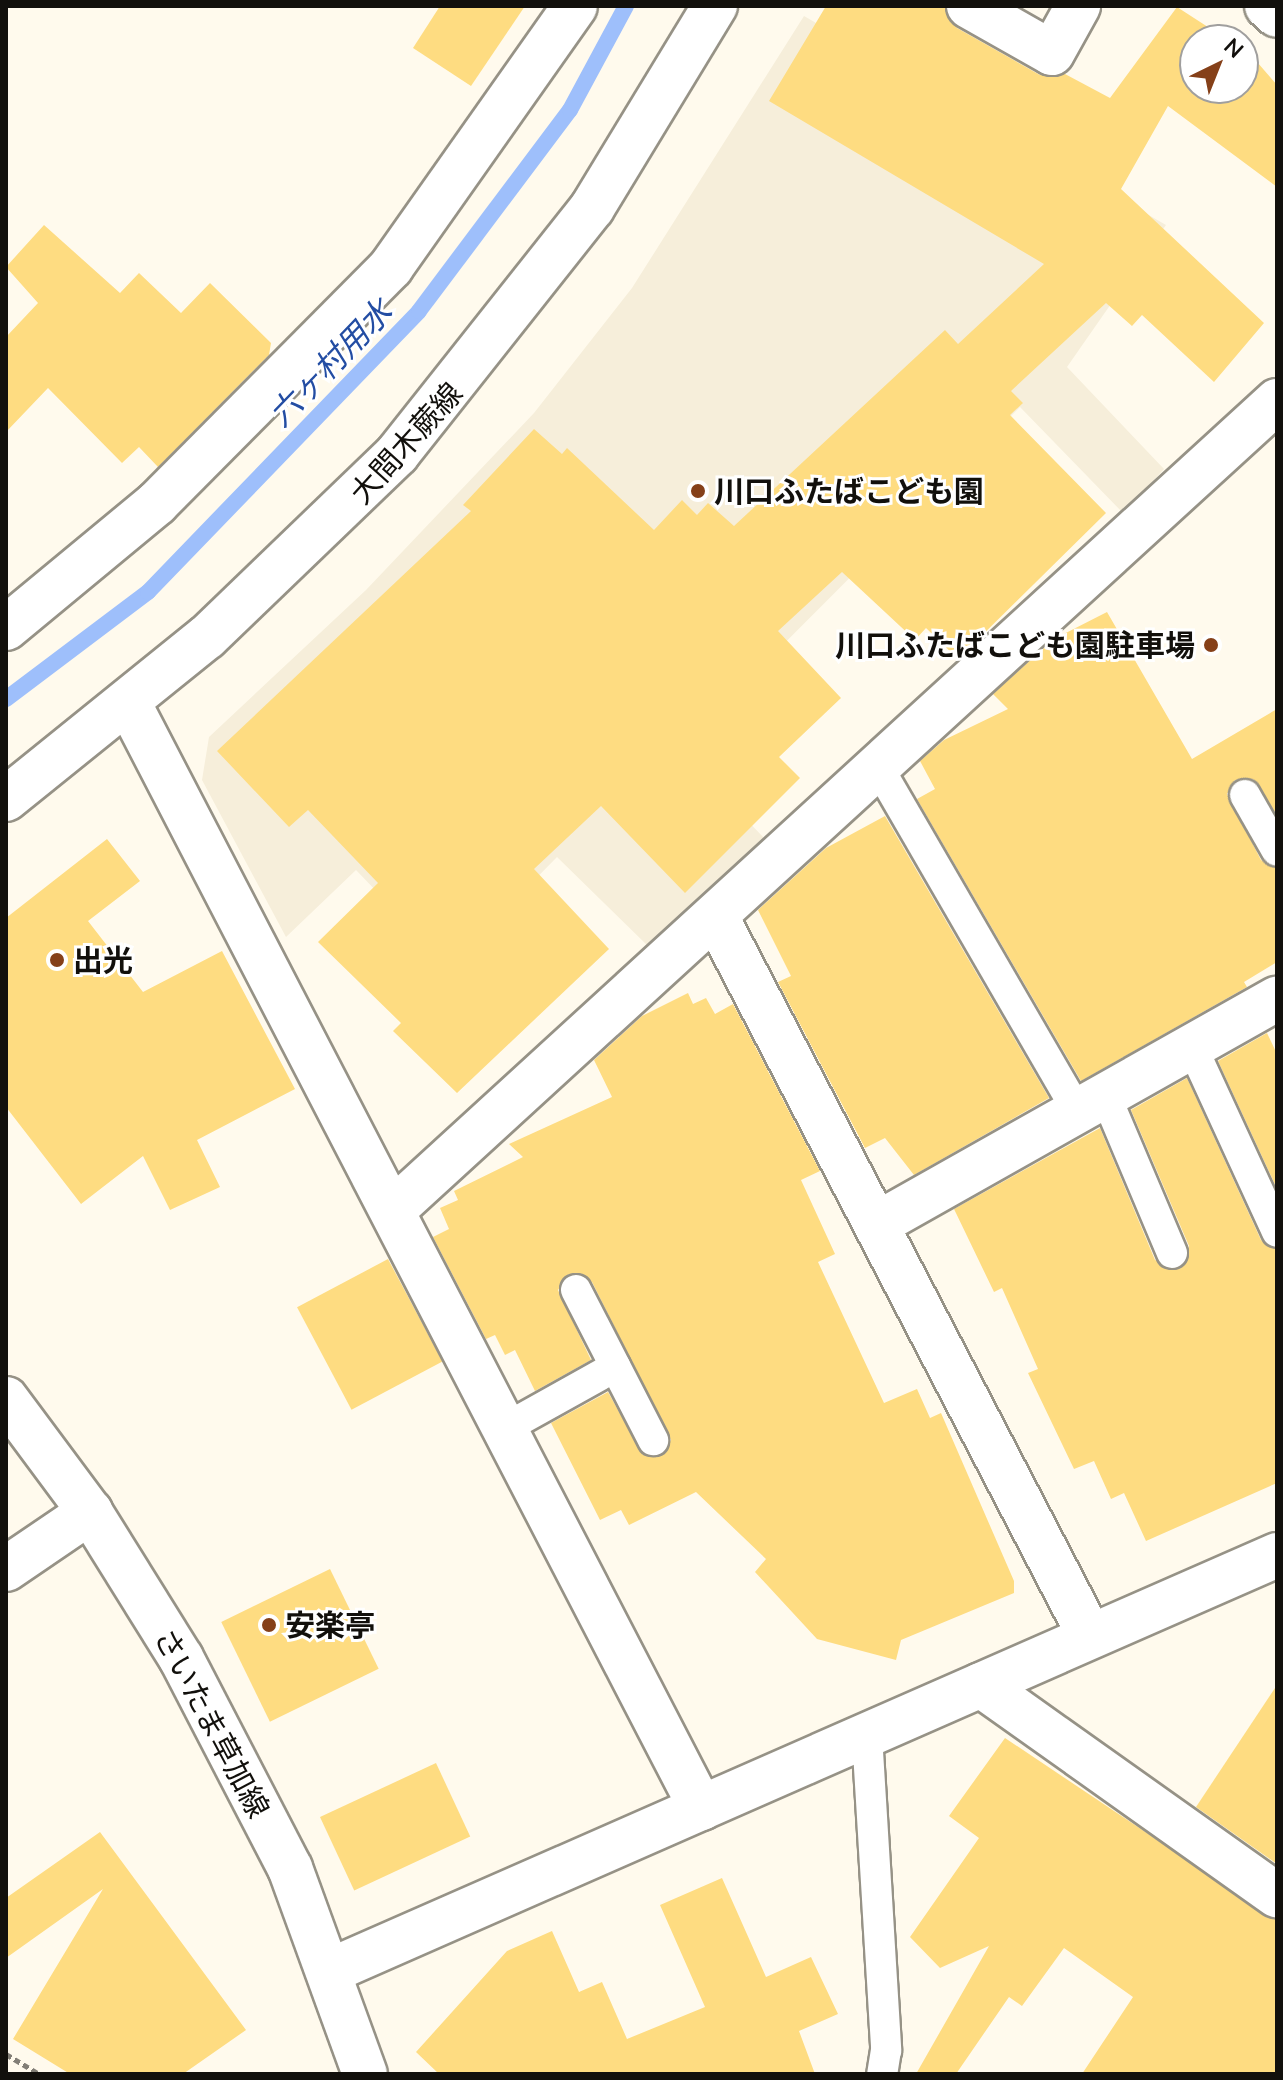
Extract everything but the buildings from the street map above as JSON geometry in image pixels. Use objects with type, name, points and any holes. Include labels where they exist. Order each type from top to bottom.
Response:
[{"type":"street","points":[[14,605],[157,503],[391,267],[575,6]]},
{"type":"street","name":"大間木蕨線","points":[[6,799],[128,702],[331,525],[467,375],[592,208],[715,6]]},
{"type":"street","points":[[969,6],[1052,53],[1078,6]]},
{"type":"street","points":[[1267,6],[1277,15]]},
{"type":"street","points":[[394,1209],[1277,401]]},
{"type":"street","points":[[128,702],[507,1427],[701,1808]]},
{"type":"street","points":[[716,917],[1090,1636]]},
{"type":"street","points":[[877,1224],[1094,1107],[1277,999]]},
{"type":"street","name":"さいたま草加線","points":[[6,1399],[90,1512],[181,1658],[290,1868],[332,1970],[365,2074]]},
{"type":"street","points":[[6,1569],[90,1512]]},
{"type":"street","points":[[332,1970],[1277,1555]]},
{"type":"street","points":[[981,1685],[1277,1895]]},
{"type":"lane","points":[[878,767],[1094,1107],[1172,1253]]},
{"type":"lane","points":[[1245,795],[1277,851]]},
{"type":"lane","points":[[1193,1049],[1277,1232]]},
{"type":"lane","points":[[576,1290],[653,1440]]},
{"type":"lane","points":[[507,1427],[615,1367]]},
{"type":"lane","points":[[867,1735],[886,2050],[882,2074]]},
{"type":"path","points":[[6,2054],[39,2074]]},
{"type":"shaded area","name":"川口ふたばこども園","points":[[804,16],[1166,225],[1067,367],[1164,469],[1123,513],[1020,407],[679,749],[765,839],[650,948],[557,857],[449,967],[356,870],[286,937],[202,780],[209,737],[366,590],[534,413],[632,288]]},
{"type":"waterway","name":"六ヶ村用水","points":[[6,699],[148,592],[419,311],[570,110],[626,6]]},
{"type":"place","name":"川口ふたばこども園","points":[[698,491]]},
{"type":"place","name":"川口ふたばこども園駐車場","points":[[1211,645]]},
{"type":"place","name":"出光","points":[[57,960]]},
{"type":"place","name":"安楽亭","points":[[269,1625]]}]
